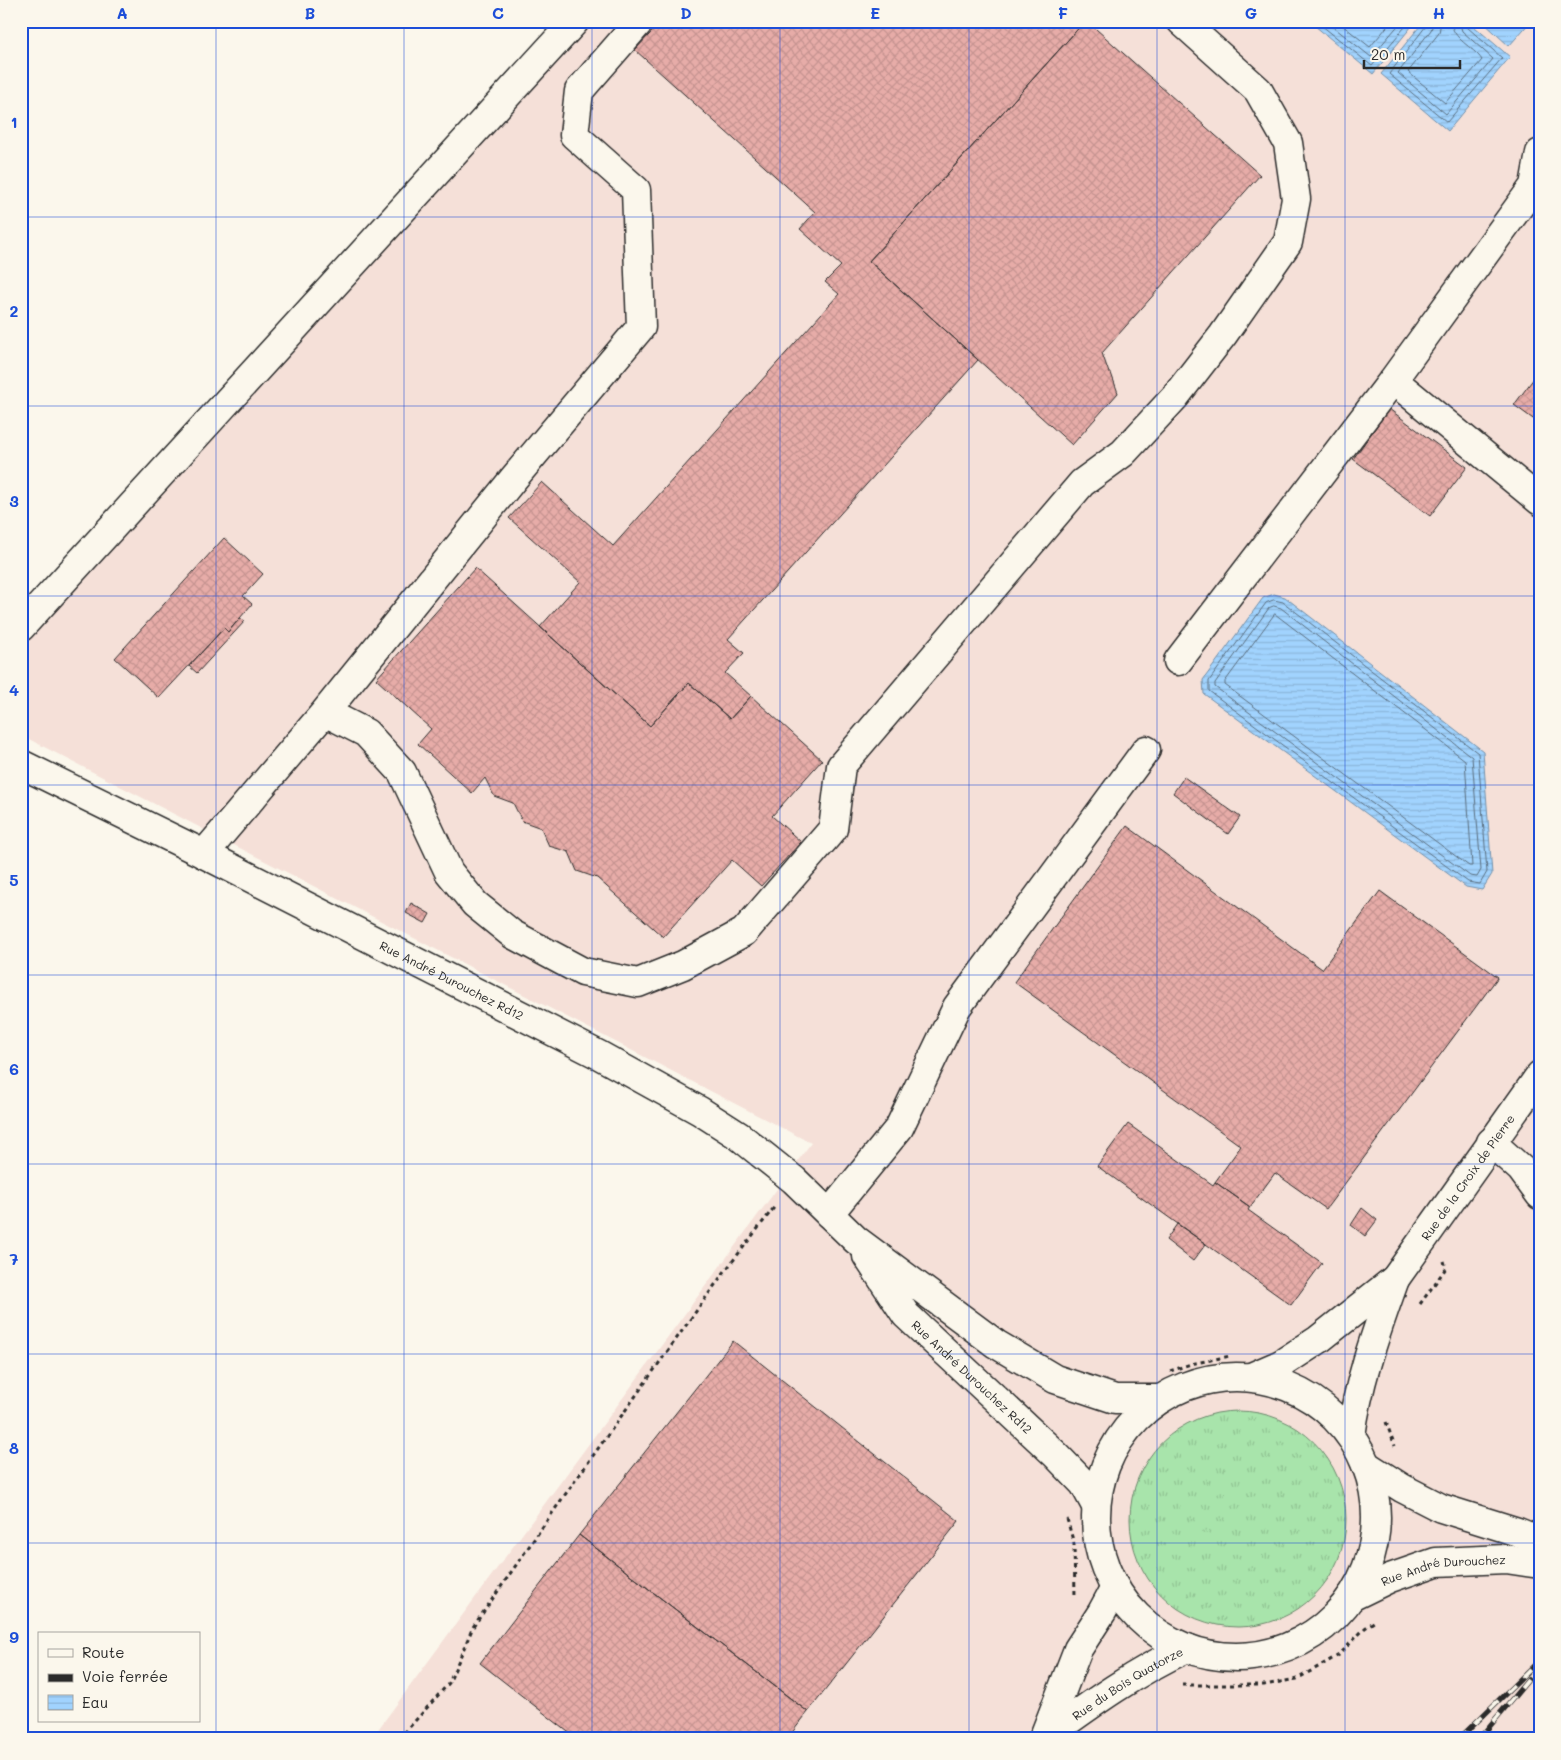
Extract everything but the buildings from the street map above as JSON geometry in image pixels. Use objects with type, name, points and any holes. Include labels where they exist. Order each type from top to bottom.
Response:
[{"type":"main road","points":[[21,627],[575,21]]},
{"type":"main road","points":[[204,854],[325,712],[514,478],[641,327],[636,190],[574,135],[579,91],[640,21]]},
{"type":"main road","points":[[325,712],[366,733],[402,772],[449,872],[475,904],[512,934],[584,972],[638,983],[683,965],[744,932],[833,829],[841,766],[1082,484],[1123,454],[1175,396],[1223,335],[1288,242],[1296,200],[1288,143],[1258,90],[1181,21]]},
{"type":"main road","points":[[1178,661],[1393,380],[1534,186],[1540,153]]},
{"type":"main road","points":[[1393,380],[1540,501]]},
{"type":"main road","points":[[829,1214],[899,1128],[957,1007],[1146,750]]},
{"type":"main road","name":"Rue André Durouchez Rd12","points":[[21,764],[204,854],[599,1055],[700,1111],[739,1136],[794,1180],[856,1240],[996,1344],[1055,1379],[1115,1398],[1160,1399]]},
{"type":"main road","name":"Rue de la Croix de Pierre","points":[[1251,1377],[1281,1364],[1318,1340],[1394,1278],[1540,1075]]},
{"type":"main road","points":[[1491,1142],[1521,1169],[1540,1195]]},
{"type":"main road","name":"Rue André Durouchez Rd12","points":[[856,1240],[906,1314],[1056,1455],[1084,1484],[1096,1506]]},
{"type":"main road","name":"Rue de la Croix de Pierre","points":[[1351,1436],[1355,1405],[1394,1278]]},
{"type":"main road","points":[[1251,1377],[1290,1387],[1324,1407],[1351,1436],[1366,1465],[1374,1491],[1377,1519],[1373,1547],[1364,1573],[1351,1597],[1330,1620],[1305,1638],[1277,1650],[1247,1656],[1217,1655],[1187,1648],[1165,1638],[1146,1624],[1129,1607],[1115,1588],[1104,1562],[1097,1534],[1096,1506],[1102,1474],[1116,1445],[1135,1419],[1160,1399],[1188,1385],[1219,1378],[1251,1377]]},
{"type":"main road","points":[[1366,1465],[1402,1488],[1441,1508],[1540,1540]]},
{"type":"main road","name":"Rue André Durouchez","points":[[1351,1597],[1390,1578],[1436,1562],[1506,1559],[1540,1564]]},
{"type":"main road","name":"Rue du Bois Quatorze","points":[[1044,1738],[1078,1649],[1115,1588]]},
{"type":"main road","name":"Rue du Bois Quatorze","points":[[1044,1738],[1119,1684],[1187,1648]]},
{"type":"path","points":[[399,1739],[449,1683],[474,1627],[562,1499],[688,1323],[794,1180]]},
{"type":"path","points":[[1165,1373],[1191,1364],[1235,1354]]},
{"type":"path","points":[[1384,1418],[1394,1445],[1399,1451]]},
{"type":"path","points":[[1066,1516],[1074,1544],[1075,1602]]},
{"type":"path","points":[[1177,1686],[1264,1685],[1297,1679],[1339,1655],[1365,1628],[1378,1619]]},
{"type":"shaded area","points":[[590,21],[1540,21],[1540,1739],[371,1739],[811,1143],[21,735],[21,634]]},
{"type":"green space","points":[[1227,1411],[1249,1411],[1269,1415],[1289,1423],[1315,1442],[1334,1468],[1342,1488],[1346,1519],[1342,1550],[1334,1570],[1315,1596],[1289,1615],[1269,1623],[1249,1627],[1227,1627],[1207,1623],[1187,1615],[1169,1603],[1154,1588],[1142,1570],[1134,1550],[1130,1530],[1130,1508],[1134,1488],[1142,1468],[1154,1450],[1169,1435],[1187,1423],[1207,1415]]},
{"type":"water","points":[[1309,21],[1416,21],[1373,74]]},
{"type":"water","points":[[1424,21],[1468,21],[1510,57],[1448,131],[1381,74]]},
{"type":"water","points":[[1482,21],[1531,21],[1509,46]]},
{"type":"water","points":[[1274,594],[1285,597],[1483,751],[1492,874],[1482,890],[1466,887],[1204,694],[1203,680],[1263,598]]},
{"type":"railway","points":[[1459,1739],[1540,1660]]},
{"type":"railway","points":[[1479,1739],[1528,1680]]}]
